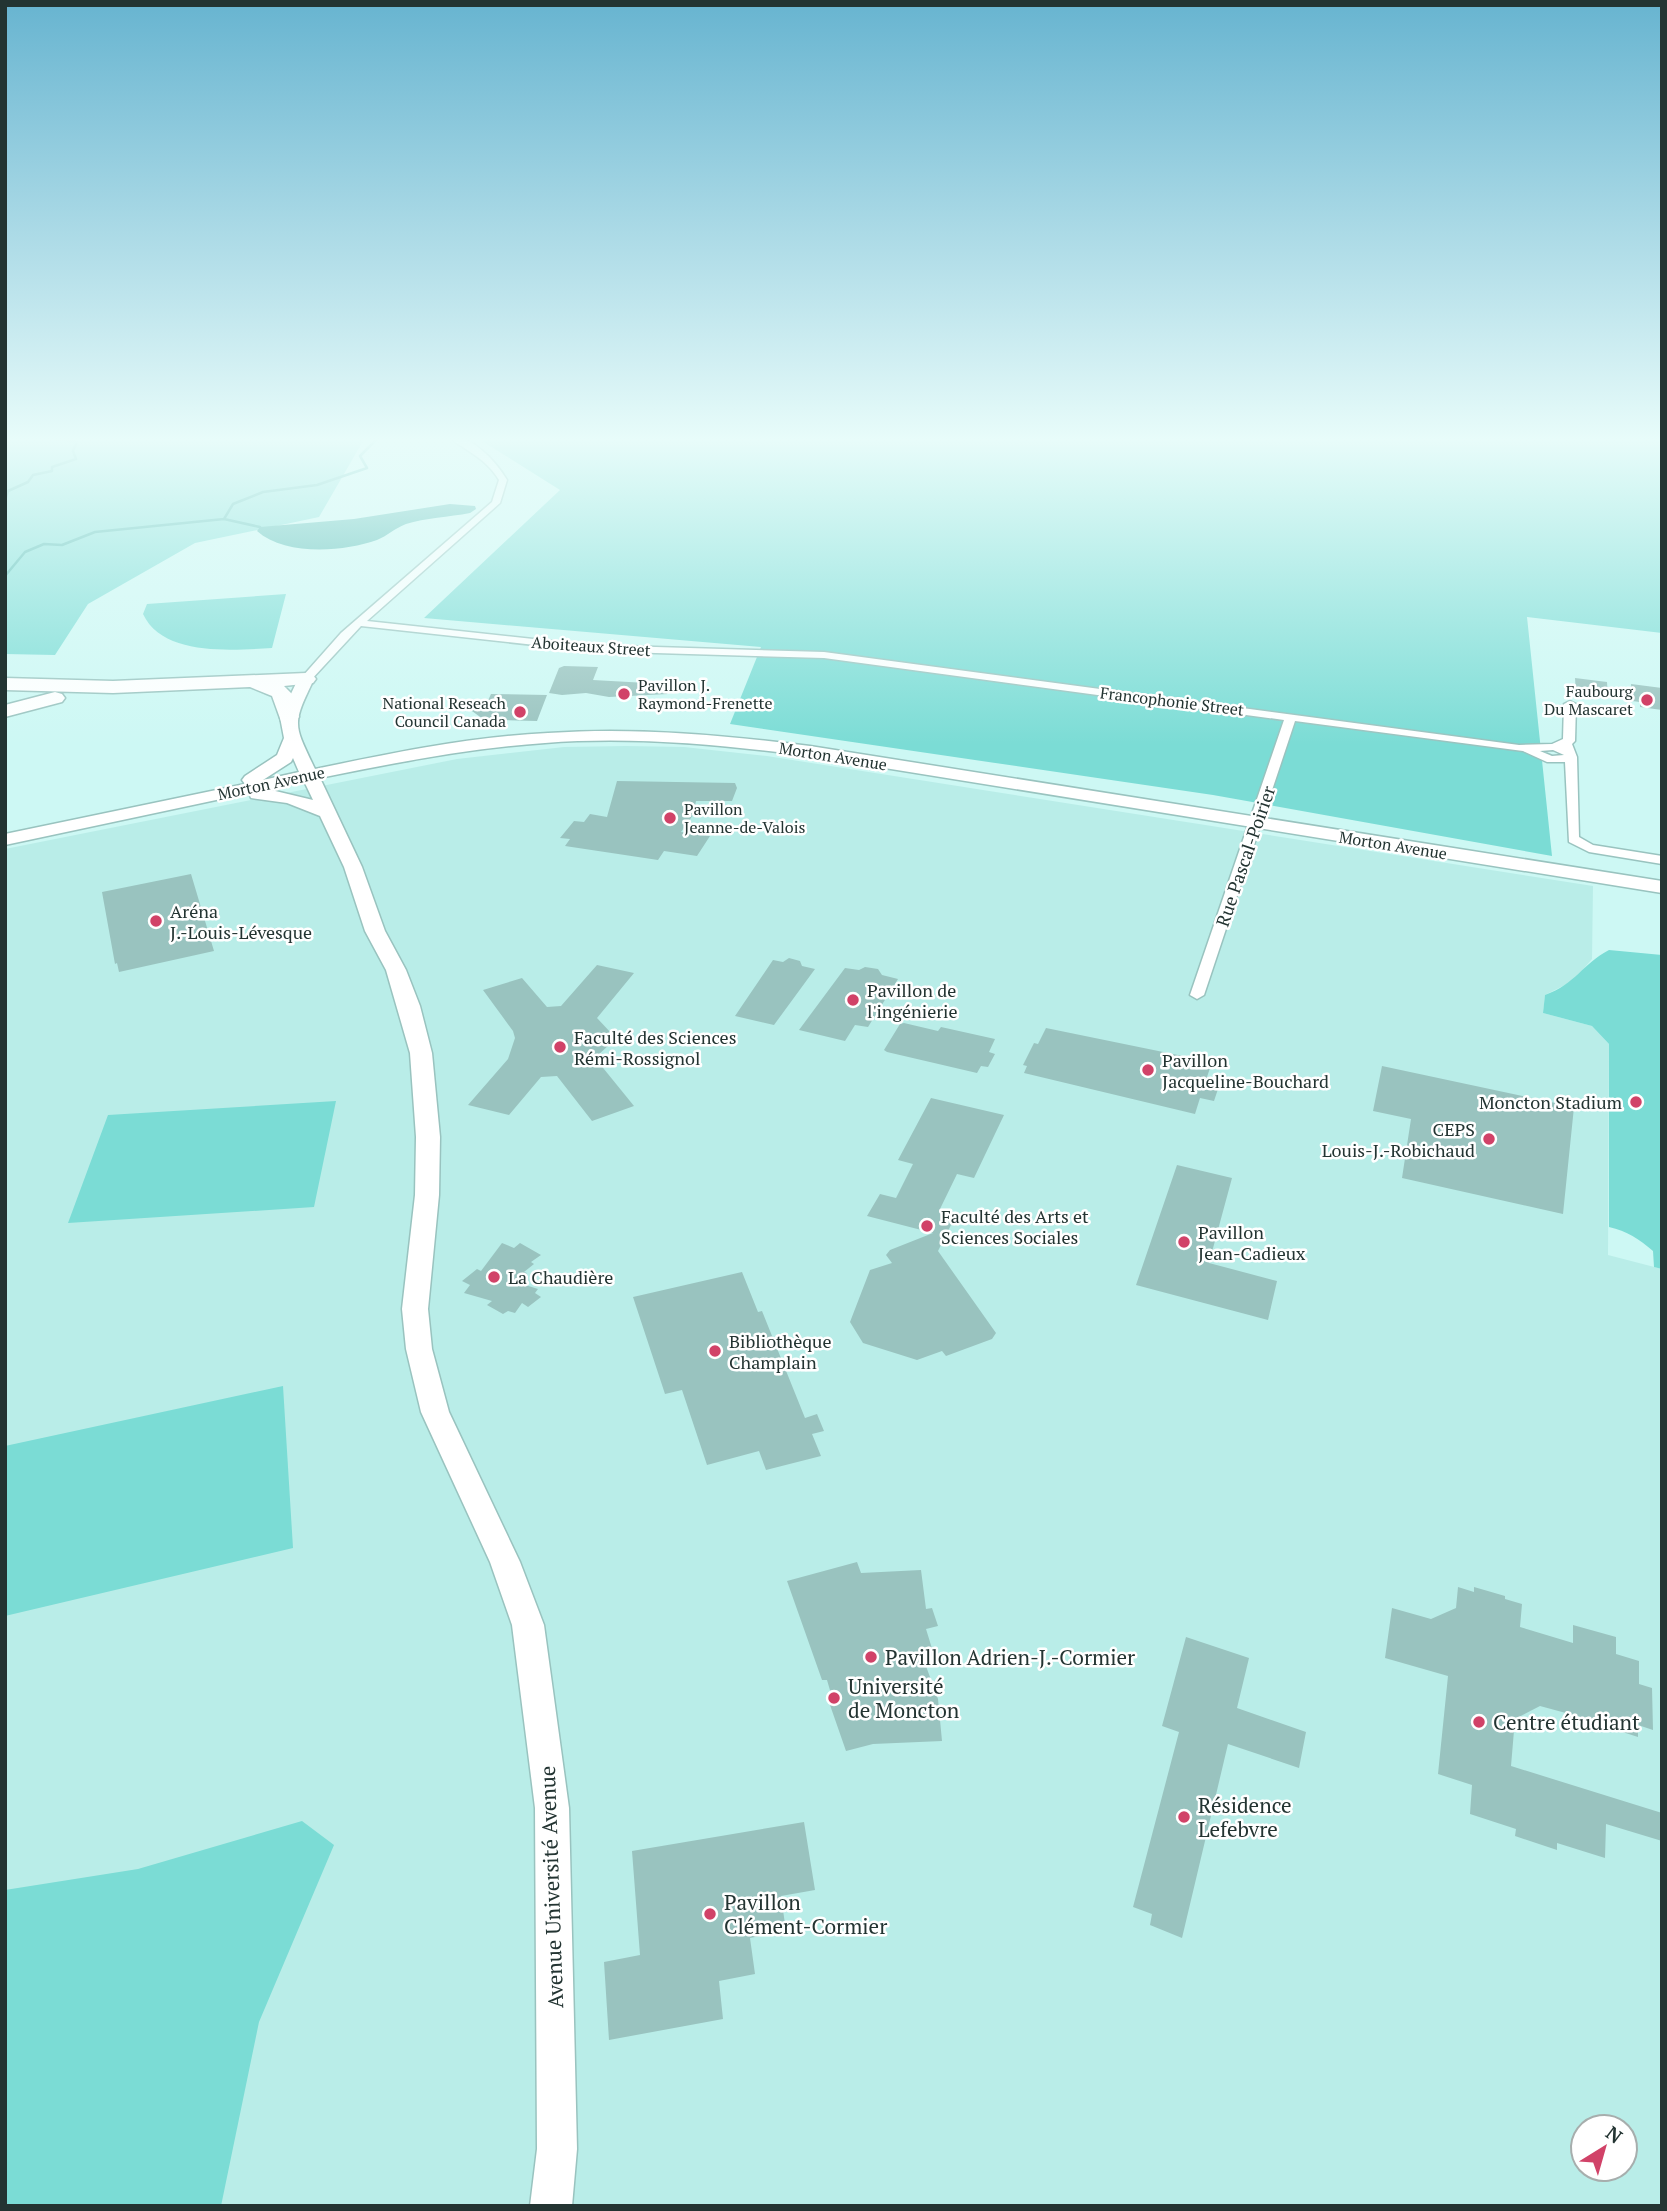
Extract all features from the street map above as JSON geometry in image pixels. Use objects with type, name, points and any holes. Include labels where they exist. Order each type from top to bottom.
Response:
[{"type":"highway","points":[[12,697],[113,687],[306,679]]},
{"type":"highway","points":[[252,681],[270,686],[281,693],[288,717]]},
{"type":"street","points":[[288,717],[306,679],[359,623],[455,539]]},
{"type":"street","name":"Aboiteaux Street","points":[[359,623],[589,648],[824,655]]},
{"type":"street","name":"Francophonie Street","points":[[824,655],[1564,754]]},
{"type":"street","points":[[1570,704],[1569,741],[1564,754],[1573,839],[1589,848],[1662,860]]},
{"type":"street","name":"Rue Pascal-Poirier","points":[[1197,995],[1257,824],[1291,716]]},
{"type":"street","name":"Avenue Université Avenue","points":[[288,717],[292,738],[353,867],[375,931],[396,970],[409,1006],[421,1053],[428,1137],[427,1195],[415,1309],[419,1349],[435,1412],[505,1562],[528,1625],[552,1808],[557,2149],[551,2206]]},
{"type":"street","name":"Morton Avenue","points":[[5,840],[377,761],[508,741],[562,737],[661,736],[721,739],[810,751],[1662,887]]},
{"type":"street","points":[[223,793],[275,768],[285,758],[292,738],[311,756],[323,761],[377,761]]},
{"type":"street","points":[[223,793],[283,796],[301,800],[328,813],[330,795],[336,787],[377,761]]},
{"type":"shaded area","points":[[6,539],[213,539],[195,543],[88,604],[55,655],[5,654]]},
{"type":"shaded area","points":[[269,539],[378,539],[331,549],[283,545]]},
{"type":"shaded area","points":[[508,539],[1662,539],[1662,633],[1527,617],[1552,856],[1213,795],[730,724],[761,647],[424,618]]},
{"type":"shaded area","points":[[286,594],[272,648],[238,650],[182,644],[166,638],[153,628],[143,614],[147,604]]},
{"type":"shaded area","name":"Université de Moncton","points":[[626,746],[684,747],[767,756],[1593,886],[1592,959],[1573,981],[1545,995],[1543,1013],[1592,1026],[1609,1044],[1608,1255],[1662,1269],[1662,2206],[5,2206],[5,849],[457,759],[564,747]]},
{"type":"shaded area","name":"Moncton Stadium","points":[[1609,950],[1662,955],[1662,1269],[1654,1267],[1653,1251],[1638,1239],[1609,1227],[1609,1044],[1592,1026],[1543,1013],[1545,995],[1572,980],[1592,961]]},
{"type":"shaded area","points":[[336,1101],[314,1207],[68,1223],[108,1115]]},
{"type":"shaded area","points":[[283,1386],[293,1548],[5,1616],[5,1446]]},
{"type":"shaded area","points":[[302,1821],[334,1845],[259,2022],[221,2206],[5,2206],[5,1890],[138,1869]]},
{"type":"building","points":[[598,667],[593,680],[647,683],[668,694],[609,697],[586,693],[549,693],[559,668]]},
{"type":"building","points":[[1575,678],[1607,682],[1608,698],[1576,694]]},
{"type":"building","points":[[1631,684],[1662,688],[1662,710],[1640,707],[1640,702],[1632,701]]},
{"type":"building","points":[[491,694],[547,695],[537,721],[501,720],[497,723],[483,719],[465,706],[485,707]]},
{"type":"building","name":"Pavillon Jeanne-de-Valois","points":[[617,781],[735,783],[737,788],[732,801],[696,801],[693,815],[681,832],[710,836],[697,856],[664,851],[658,860],[565,846],[570,839],[560,838],[574,821],[584,822],[590,814],[607,817]]},
{"type":"building","name":"Aréna J.-Louis-Lévesque","points":[[191,874],[214,951],[119,972],[117,963],[115,964],[102,892]]},
{"type":"building","points":[[789,958],[800,961],[802,966],[815,969],[774,1025],[735,1016],[773,960],[783,962]]},
{"type":"building","name":"Faculté des Sciences Rémi-Rossignol","points":[[597,965],[634,973],[597,1018],[612,1034],[611,1043],[595,1058],[634,1106],[592,1121],[557,1076],[541,1077],[509,1115],[468,1105],[508,1059],[515,1038],[513,1031],[483,990],[522,978],[547,1007],[561,1006]]},
{"type":"building","points":[[865,967],[878,969],[882,975],[898,979],[868,1027],[855,1025],[845,1041],[799,1030],[845,968],[859,970]]},
{"type":"building","points":[[900,1024],[938,1031],[941,1027],[995,1039],[989,1052],[995,1054],[988,1067],[981,1066],[977,1073],[887,1052],[884,1050]]},
{"type":"building","name":"Pavillon Jacqueline-Bouchard","points":[[1046,1028],[1212,1062],[1207,1077],[1221,1080],[1214,1101],[1200,1098],[1195,1114],[1024,1073],[1027,1066],[1023,1065],[1034,1043],[1038,1044]]},
{"type":"building","name":"CEPS Louis-J.-Robichaud","points":[[1382,1066],[1574,1107],[1563,1214],[1402,1178],[1411,1119],[1373,1111]]},
{"type":"building","name":"Faculté des Arts et Sciences Sociales","points":[[931,1098],[1004,1115],[974,1178],[957,1174],[940,1209],[957,1213],[938,1251],[996,1333],[992,1339],[946,1356],[942,1351],[917,1360],[863,1343],[850,1322],[870,1270],[892,1263],[886,1255],[890,1250],[933,1233],[867,1216],[880,1194],[896,1198],[913,1164],[898,1160]]},
{"type":"building","name":"Pavillon Jean-Cadieux","points":[[1177,1165],[1232,1178],[1209,1263],[1277,1281],[1268,1320],[1136,1285]]},
{"type":"building","name":"La Chaudière","points":[[502,1243],[514,1248],[520,1243],[541,1255],[531,1262],[534,1264],[516,1282],[538,1289],[535,1293],[541,1297],[528,1307],[522,1303],[515,1313],[508,1311],[503,1314],[487,1305],[492,1301],[464,1293],[470,1285],[462,1281],[477,1269],[481,1271]]},
{"type":"building","name":"Bibliothèque Champlain","points":[[742,1272],[758,1312],[762,1311],[805,1418],[817,1414],[824,1431],[812,1434],[821,1456],[766,1470],[759,1451],[707,1465],[682,1390],[665,1394],[633,1297]]},
{"type":"building","name":"Pavillon Adrien-J.-Cormier","points":[[857,1562],[861,1573],[921,1570],[926,1609],[932,1608],[938,1626],[926,1629],[934,1655],[923,1658],[938,1699],[942,1741],[873,1744],[846,1751],[830,1705],[834,1704],[827,1680],[822,1680],[787,1581]]},
{"type":"building","name":"Centre étudiant","points":[[1458,1587],[1474,1592],[1474,1587],[1522,1604],[1520,1627],[1573,1643],[1573,1625],[1616,1637],[1616,1654],[1639,1661],[1639,1684],[1652,1688],[1653,1730],[1638,1725],[1638,1737],[1610,1728],[1610,1725],[1540,1706],[1515,1719],[1511,1766],[1662,1813],[1662,1841],[1606,1824],[1605,1858],[1557,1843],[1557,1850],[1515,1836],[1516,1829],[1470,1814],[1472,1785],[1438,1774],[1448,1676],[1385,1658],[1392,1608],[1431,1619],[1456,1608]]},
{"type":"building","name":"Résidence Lefebvre","points":[[1186,1637],[1249,1658],[1237,1708],[1306,1732],[1299,1768],[1228,1744],[1182,1938],[1150,1925],[1152,1914],[1133,1907],[1179,1732],[1162,1726]]},
{"type":"building","name":"Pavillon Clément-Cormier","points":[[804,1822],[815,1890],[781,1896],[786,1931],[750,1938],[755,1974],[719,1981],[723,2019],[609,2040],[604,1962],[640,1955],[632,1851]]},
{"type":"waterway","points":[[5,576],[25,552],[44,544],[62,545],[77,539]]},
{"type":"place","name":"Pavillon J. Raymond-Frenette","points":[[624,694]]},
{"type":"place","name":"Faubourg Du Mascaret","points":[[1647,700]]},
{"type":"place","name":"National Reseach Council Canada","points":[[520,712]]},
{"type":"place","name":"Pavillon Jeanne-de-Valois","points":[[670,818]]},
{"type":"place","name":"Aréna J.-Louis-Lévesque","points":[[156,921]]},
{"type":"place","name":"Pavillon de l'ingénierie","points":[[853,1000]]},
{"type":"place","name":"Faculté des Sciences Rémi-Rossignol","points":[[560,1047]]},
{"type":"place","name":"Pavillon Jacqueline-Bouchard","points":[[1148,1070]]},
{"type":"place","name":"Moncton Stadium","points":[[1636,1102]]},
{"type":"place","name":"CEPS Louis-J.-Robichaud","points":[[1489,1139]]},
{"type":"place","name":"Faculté des Arts et Sciences Sociales","points":[[927,1226]]},
{"type":"place","name":"Pavillon Jean-Cadieux","points":[[1184,1242]]},
{"type":"place","name":"La Chaudière","points":[[494,1277]]},
{"type":"place","name":"Bibliothèque Champlain","points":[[715,1351]]},
{"type":"place","name":"Pavillon Adrien-J.-Cormier","points":[[871,1657]]},
{"type":"place","name":"Université de Moncton","points":[[834,1698]]},
{"type":"place","name":"Centre étudiant","points":[[1479,1722]]},
{"type":"place","name":"Résidence Lefebvre","points":[[1184,1817]]},
{"type":"place","name":"Pavillon Clément-Cormier","points":[[710,1914]]}]
